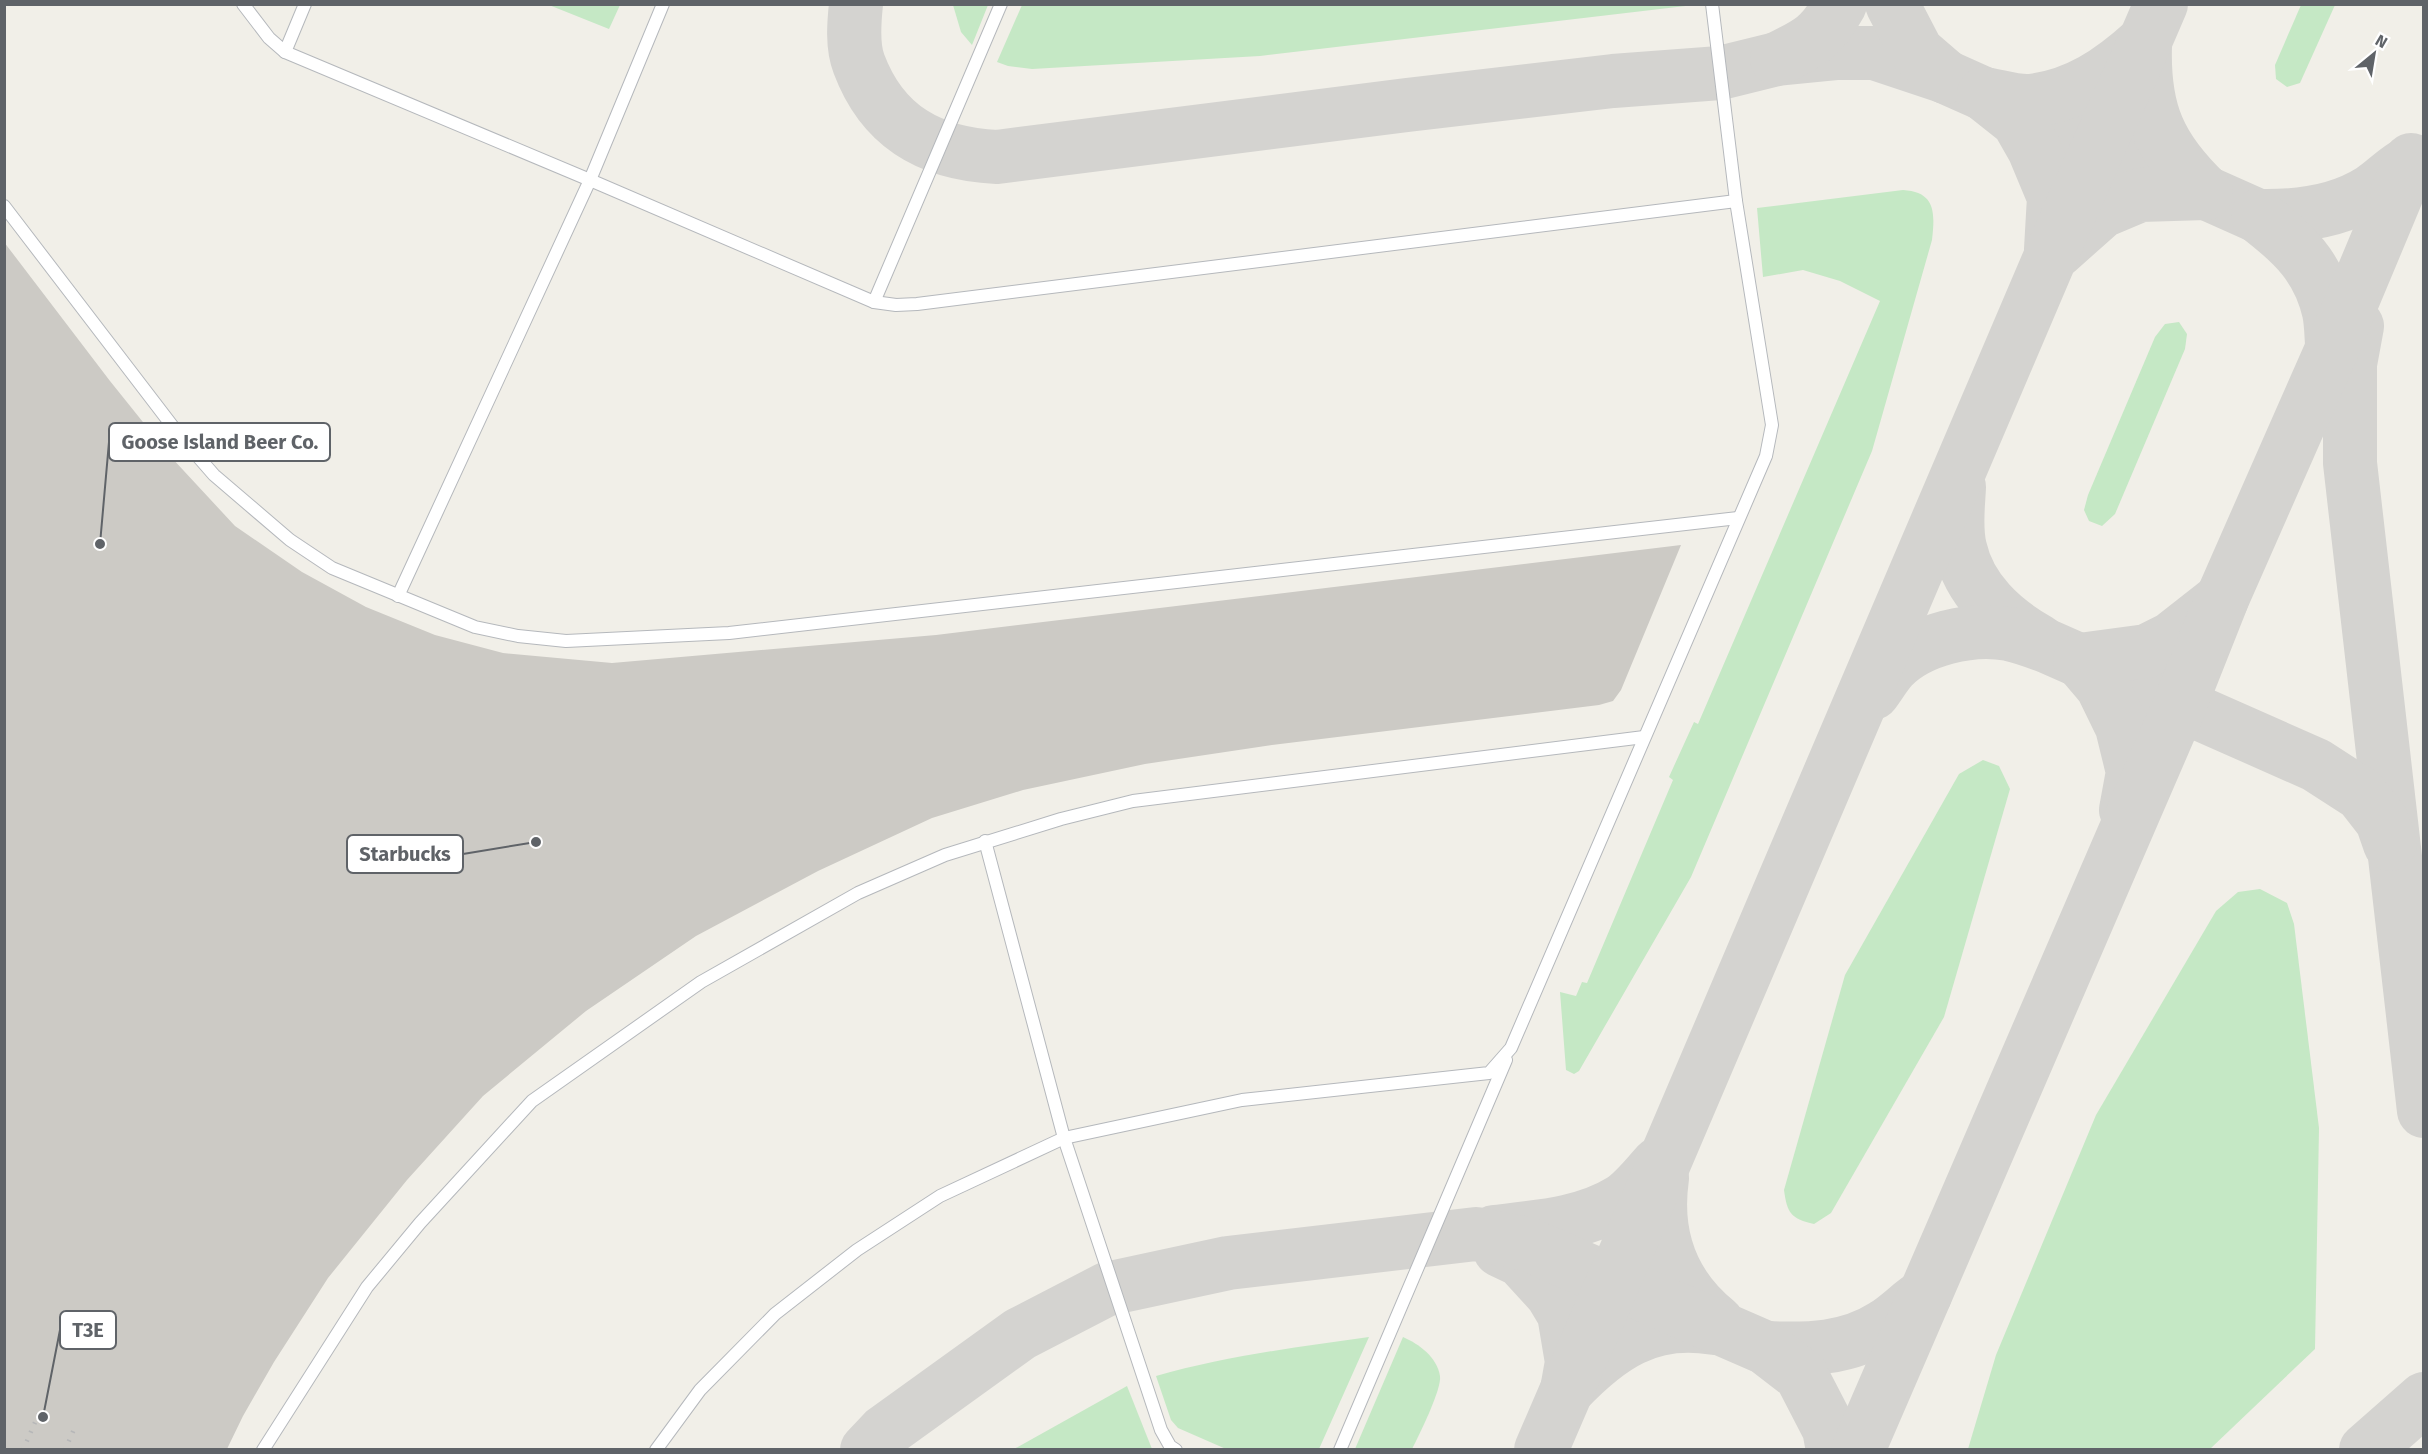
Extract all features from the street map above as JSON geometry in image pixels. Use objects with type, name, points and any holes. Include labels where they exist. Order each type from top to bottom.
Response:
[{"type":"lane","points":[[243,4],[269,38],[285,52],[874,302],[896,305],[1737,201]]},
{"type":"lane","points":[[285,52],[305,4]]},
{"type":"lane","points":[[398,596],[590,180],[663,4]]},
{"type":"lane","points":[[874,302],[1001,4]]},
{"type":"lane","points":[[1340,1449],[1766,456],[1772,425],[1737,201],[1712,4]]},
{"type":"lane","points":[[4,206],[180,436],[214,475],[290,540],[332,568],[398,596],[475,627],[518,636],[566,641],[753,630],[1738,518]]},
{"type":"lane","points":[[263,1449],[367,1287],[420,1223],[532,1101],[631,1030],[711,977],[858,893],[923,863],[986,841],[1132,801],[1644,737]]},
{"type":"lane","points":[[986,841],[1064,1138],[1161,1430],[1170,1446],[1176,1449]]},
{"type":"lane","points":[[656,1449],[700,1390],[775,1314],[848,1257],[940,1196],[1064,1138],[1242,1100],[1489,1073],[1511,1048]]},
{"type":"green space","points":[[1022,4],[1694,5],[1260,56],[1032,69],[997,62]]},
{"type":"green space","points":[[549,5],[620,5],[609,29]]},
{"type":"green space","points":[[953,5],[988,5],[972,45],[961,32]]},
{"type":"green space","points":[[2301,5],[2335,5],[2300,83],[2287,87],[2276,79],[2275,65]]},
{"type":"green space","points":[[1903,190],[1922,195],[1931,206],[1932,240],[1872,451],[1691,877],[1579,1071],[1574,1074],[1566,1070],[1560,992],[1576,996],[1582,982],[1587,983],[1673,780],[1669,777],[1694,722],[1698,724],[1880,301],[1840,281],[1803,270],[1763,277],[1757,208]]},
{"type":"green space","points":[[2179,322],[2187,334],[2185,349],[2115,514],[2102,526],[2089,521],[2084,510],[2088,495],[2155,337],[2165,324]]},
{"type":"green space","points":[[1983,760],[1999,766],[2010,789],[1944,1017],[1831,1213],[1814,1224],[1800,1220],[1789,1210],[1784,1190],[1845,975],[1959,774]]},
{"type":"green space","points":[[2260,889],[2287,903],[2294,924],[2319,1128],[2315,1349],[2210,1449],[1968,1449],[1996,1355],[2096,1115],[2216,911],[2238,892]]},
{"type":"green space","points":[[1369,1337],[1319,1449],[1226,1449],[1178,1428],[1171,1420],[1156,1376],[1288,1348]]},
{"type":"green space","points":[[1403,1337],[1426,1352],[1438,1369],[1440,1382],[1429,1412],[1412,1449],[1355,1449]]},
{"type":"green space","points":[[1127,1386],[1152,1449],[1014,1449]]},
{"type":"building","points":[[4,242],[171,457],[235,526],[302,572],[366,607],[435,635],[503,653],[612,663],[936,635],[1681,545],[1621,690],[1613,701],[1599,705],[1272,745],[1145,764],[1023,790],[932,818],[818,871],[696,936],[586,1011],[483,1096],[407,1180],[328,1278],[274,1362],[227,1449],[4,1449]]},
{"type":"taxiway","points":[[856,4],[855,50],[869,86],[882,105],[896,121],[931,143],[973,155],[997,157],[1613,81],[1720,73],[1777,59],[1838,53],[1874,53],[1946,77],[2258,216],[2317,212],[2345,204],[2371,191],[2409,163]]},
{"type":"taxiway","points":[[1777,59],[1821,32],[1840,4]]},
{"type":"taxiway","points":[[1892,4],[1917,52],[1946,77]]},
{"type":"taxiway","points":[[1541,1450],[2161,4]]},
{"type":"taxiway","points":[[2051,249],[2054,197],[2034,149],[2018,121],[1984,94],[2025,101],[2063,94],[2106,73],[2144,42]]},
{"type":"taxiway","points":[[2057,251],[2102,211],[2140,195],[2206,193],[2176,160],[2157,127],[2147,90],[2145,46]]},
{"type":"taxiway","points":[[1858,1450],[2180,705],[2222,599],[2332,349],[2411,160]]},
{"type":"taxiway","points":[[2258,216],[2293,246],[2319,282],[2331,322],[2333,354]]},
{"type":"taxiway","points":[[2357,326],[2350,364],[2350,463],[2424,1111]]},
{"type":"taxiway","points":[[1959,487],[1958,540],[1971,577],[1989,603],[2013,624],[2039,641]]},
{"type":"taxiway","points":[[2126,810],[2133,772],[2122,727],[2102,686],[2080,660],[2147,651],[2171,639],[2222,599]]},
{"type":"taxiway","points":[[1873,693],[1892,667],[1903,657],[1931,642],[1979,632],[2009,634],[2049,647],[2316,765],[2361,794],[2382,821],[2390,844]]},
{"type":"taxiway","points":[[1494,1232],[1576,1220],[1607,1209],[1631,1193],[1658,1164]]},
{"type":"taxiway","points":[[1662,1178],[1661,1219],[1669,1258],[1688,1292],[1717,1322]]},
{"type":"taxiway","points":[[867,1450],[884,1432],[1020,1334],[1107,1289],[1228,1263],[1476,1234],[1527,1244],[1766,1348],[1801,1375],[1829,1429],[1833,1450]]},
{"type":"taxiway","points":[[1500,1250],[1521,1260],[1552,1294],[1564,1314],[1572,1362],[1567,1390],[1599,1360],[1632,1338],[1670,1327],[1714,1328]]},
{"type":"taxiway","points":[[1766,1348],[1797,1349],[1842,1344],[1870,1334],[1884,1326],[1925,1295]]},
{"type":"taxiway","points":[[2366,1450],[2424,1399]]},
{"type":"railway","points":[[23,1450],[40,1411]]},
{"type":"railway","points":[[65,1450],[75,1427]]},
{"type":"place","name":"Goose Island Beer Co.","points":[[100,544]]},
{"type":"place","name":"Starbucks","points":[[536,842]]},
{"type":"place","name":"T3E","points":[[43,1417]]}]
